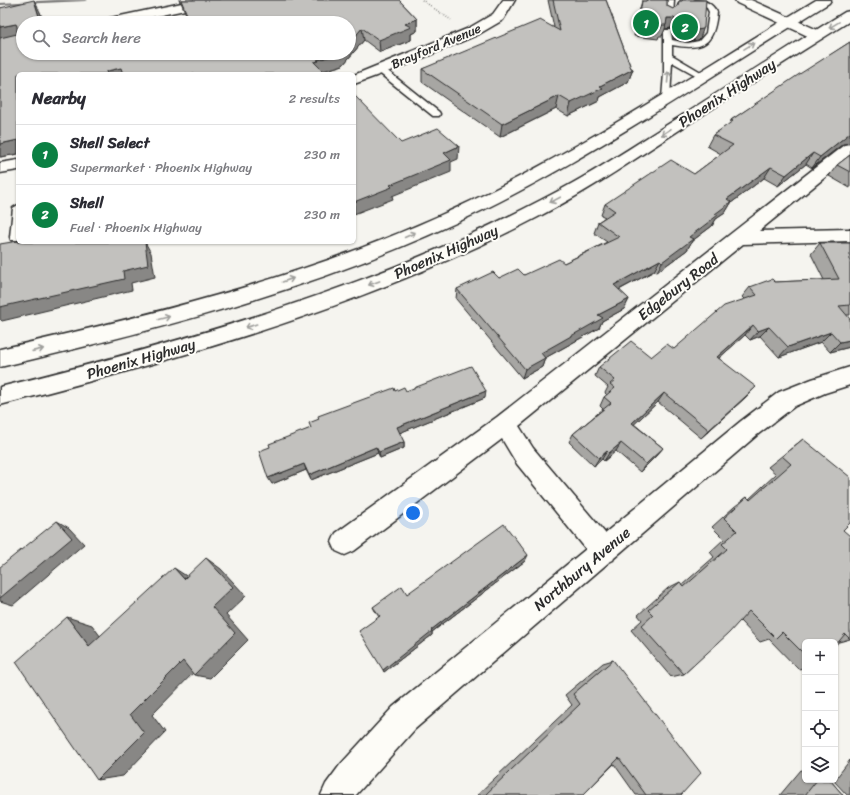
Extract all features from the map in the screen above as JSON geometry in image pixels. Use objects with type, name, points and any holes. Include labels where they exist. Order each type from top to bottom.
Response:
[{"type":"main road","points":[[125,16],[139,11],[214,0]]},
{"type":"main road","name":"Brayford Avenue","points":[[356,79],[459,39],[498,17],[509,0]]},
{"type":"main road","points":[[741,0],[817,35]]},
{"type":"main road","name":"Phoenix Highway","points":[[0,358],[67,343],[193,310],[286,281],[389,244],[474,207],[540,174],[825,0]]},
{"type":"main road","name":"Phoenix Highway","points":[[0,396],[99,372],[228,334],[392,277],[475,241],[578,187],[850,15]]},
{"type":"main road","name":"Edgebury Road","points":[[345,542],[505,424],[850,149]]},
{"type":"main road","points":[[0,168],[16,165]]},
{"type":"main road","points":[[740,238],[850,235]]},
{"type":"main road","name":"Northbury Avenue","points":[[337,795],[351,776],[404,718],[749,428],[787,399],[820,385],[850,376]]},
{"type":"main road","points":[[505,424],[525,456],[604,551]]},
{"type":"lane","points":[[669,17],[670,0]]},
{"type":"lane","points":[[668,42],[695,45],[704,42],[709,37],[712,12],[710,7],[698,0]]},
{"type":"lane","points":[[666,98],[668,73],[668,32]]},
{"type":"lane","points":[[668,56],[702,75]]},
{"type":"lane","points":[[381,70],[436,114]]},
{"type":"lane","points":[[15,237],[16,227]]},
{"type":"path","points":[[422,0],[451,20],[474,31]]},
{"type":"building","points":[[34,0],[39,16],[16,16],[16,24],[0,27],[0,8]]},
{"type":"building","points":[[181,0],[399,0],[417,19],[405,24],[411,27],[379,40],[362,28],[356,35],[356,16],[188,16]]},
{"type":"building","points":[[553,0],[606,0],[631,68],[633,69],[600,86],[603,88],[571,103],[559,96],[502,124],[422,69],[540,20],[560,31]]},
{"type":"building","points":[[667,0],[667,6],[673,9],[678,6],[679,1],[706,0],[703,29],[697,30],[677,27],[675,18],[667,18],[666,25],[662,25],[661,28],[638,25],[642,1]]},
{"type":"building","points":[[16,34],[16,60],[317,60],[319,61],[314,62],[324,72],[122,72],[121,68],[107,72],[16,72],[16,140],[0,144],[0,38]]},
{"type":"building","points":[[850,42],[850,133],[820,157],[813,153],[786,175],[771,167],[727,199],[731,202],[715,214],[718,215],[689,237],[693,239],[662,262],[660,260],[614,285],[629,299],[598,315],[603,318],[541,353],[545,358],[525,369],[457,289],[493,272],[499,278],[518,269],[524,275],[559,259],[564,263],[619,237],[598,222],[615,211],[605,204],[671,160],[694,174],[733,145],[713,135],[733,121],[731,120]]},
{"type":"building","points":[[356,97],[401,143],[438,128],[459,146],[444,153],[451,160],[390,185],[392,187],[356,201]]},
{"type":"building","points":[[850,155],[850,172],[837,165]]},
{"type":"building","points":[[16,241],[16,244],[145,244],[148,265],[123,271],[124,279],[0,307],[0,244]]},
{"type":"building","points":[[820,243],[850,243],[850,305],[839,306],[850,319],[850,340],[840,342],[831,332],[788,347],[769,327],[758,331],[753,325],[717,357],[756,387],[709,430],[664,393],[632,423],[663,448],[646,464],[621,443],[609,453],[607,451],[599,458],[573,434],[611,403],[604,397],[615,388],[610,384],[615,380],[599,367],[631,341],[651,357],[667,344],[674,349],[724,306],[757,295],[750,287],[772,279],[775,282],[839,279]]},
{"type":"building","points":[[471,366],[486,391],[397,427],[404,442],[379,452],[376,447],[309,475],[304,464],[268,478],[259,451],[270,447],[269,444],[311,428],[309,423],[319,419],[318,416],[394,388],[395,391],[404,387],[406,391]]},
{"type":"building","points":[[803,439],[850,477],[850,523],[843,530],[850,536],[850,639],[845,634],[838,642],[838,639],[802,639],[802,652],[782,632],[776,638],[749,611],[729,633],[684,674],[641,626],[653,615],[648,610],[680,582],[684,587],[727,549],[722,544],[737,531],[724,518],[747,497],[750,500],[791,464],[782,456]]},
{"type":"building","points":[[57,521],[72,538],[0,598],[0,567]]},
{"type":"building","points":[[504,524],[528,555],[431,630],[432,631],[383,670],[359,631],[380,616],[373,607],[402,586],[407,594]]},
{"type":"building","points":[[206,558],[233,587],[212,607],[235,633],[194,675],[183,661],[130,714],[144,733],[97,780],[16,662],[67,617],[89,646],[174,568],[184,579]]},
{"type":"building","points":[[613,660],[701,773],[681,795],[646,795],[619,758],[583,795],[485,795],[580,704],[573,694]]},
{"type":"building","points":[[815,783],[833,783],[843,795],[805,795]]},
{"type":"waterway","points":[[0,4],[85,0]]},
{"type":"place","name":"Shell Select","points":[[646,23]]},
{"type":"place","name":"Shell","points":[[685,27]]}]
